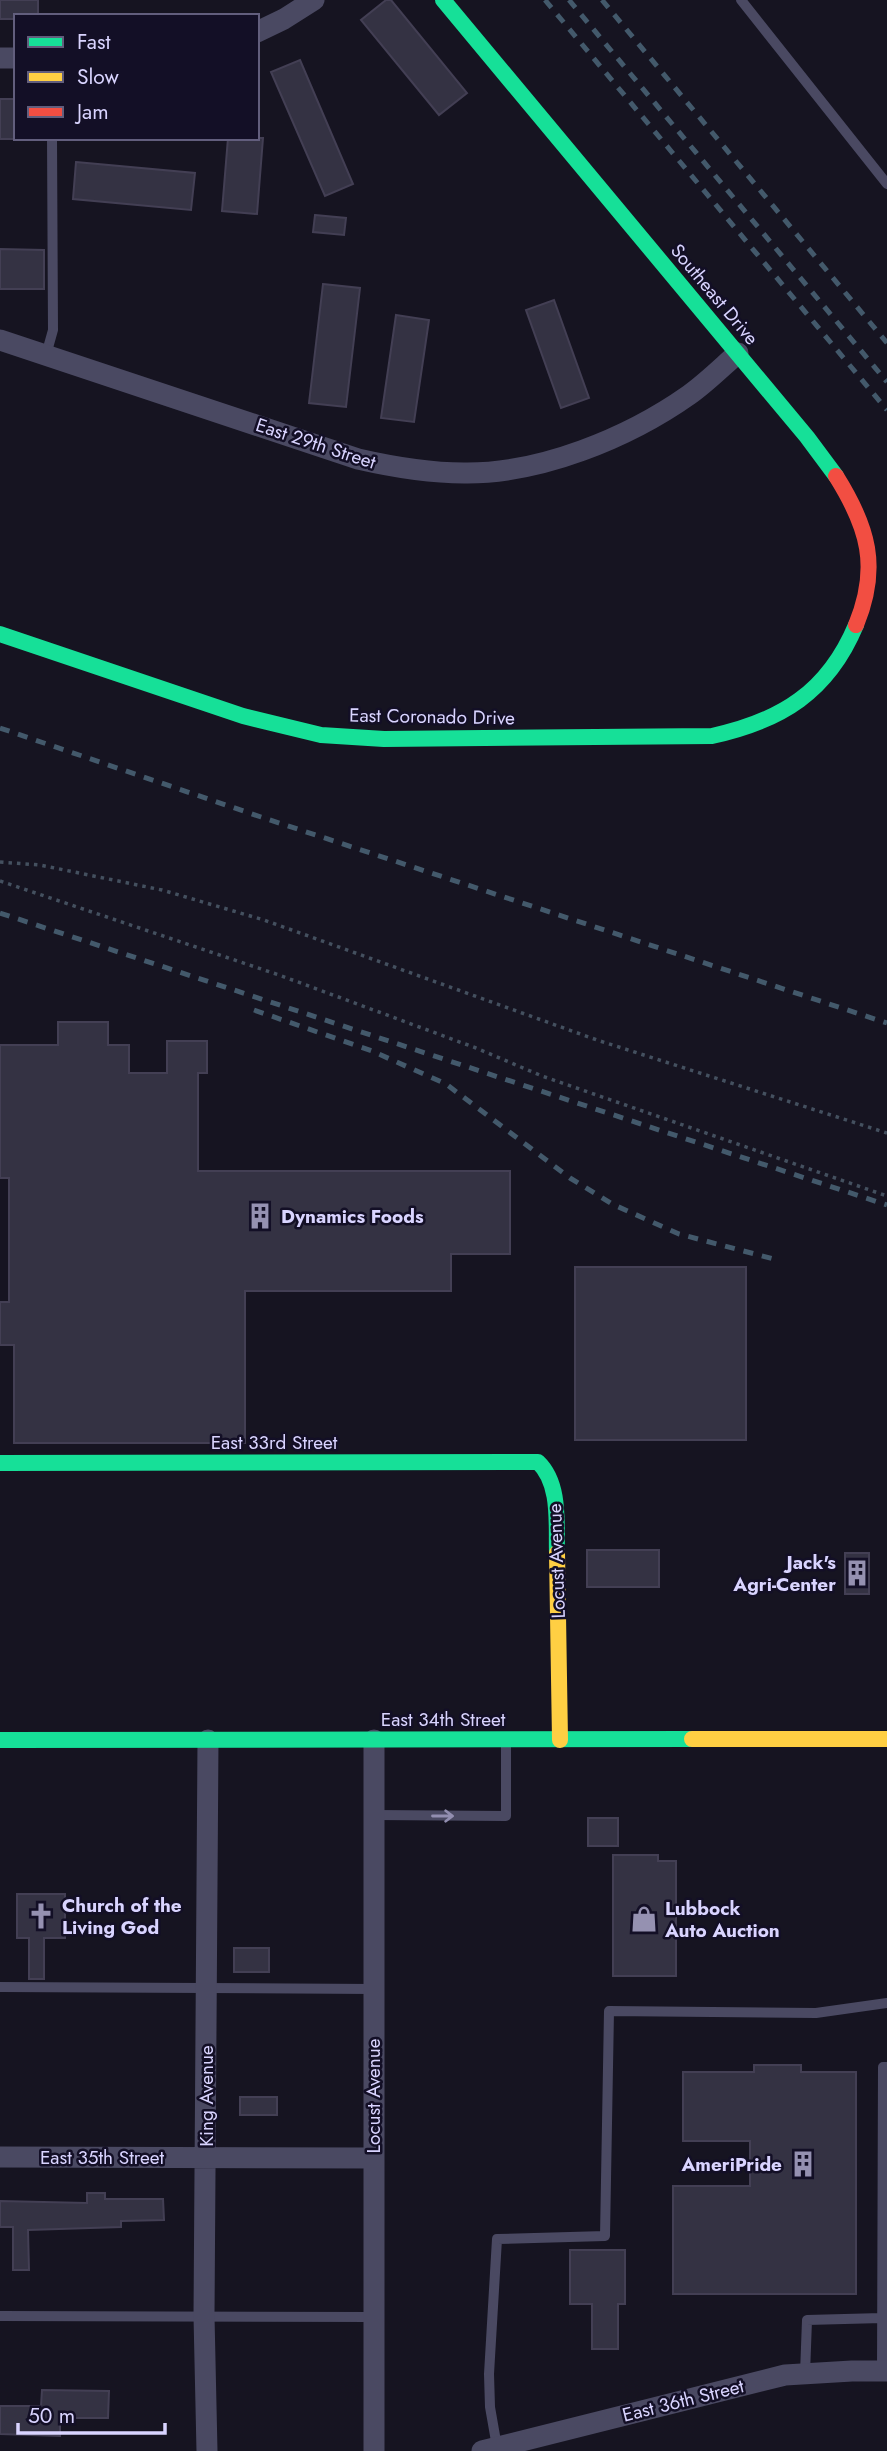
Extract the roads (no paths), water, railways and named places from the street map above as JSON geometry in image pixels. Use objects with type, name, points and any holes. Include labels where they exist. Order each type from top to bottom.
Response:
[{"type":"street","points":[[259,31],[314,0]]},
{"type":"street","name":"Southeast Drive","points":[[443,0],[836,473],[859,517],[868,550],[870,575],[856,627],[846,647]]},
{"type":"street","name":"East 29th Street","points":[[0,340],[358,459],[390,467],[466,473],[534,464],[571,455],[613,438],[650,420],[690,394],[738,353]]},
{"type":"street","name":"East Coronado Drive","points":[[0,634],[243,716],[321,735],[384,739],[686,738],[738,732],[793,706],[817,687],[834,668],[846,647]]},
{"type":"street","name":"East 33rd Street","points":[[0,1464],[538,1462],[546,1468]]},
{"type":"street","name":"Locust Avenue","points":[[546,1468],[553,1486],[556,1521],[559,1740]]},
{"type":"street","name":"East 34th Street","points":[[0,1740],[887,1739]]},
{"type":"street","name":"King Avenue","points":[[207,2451],[204,2316],[208,1740]]},
{"type":"street","name":"Locust Avenue","points":[[374,1740],[374,2451]]},
{"type":"street","name":"East 35th Street","points":[[0,2157],[373,2158]]},
{"type":"street","name":"East 36th Street","points":[[489,2449],[785,2375],[885,2371]]},
{"type":"lane","points":[[741,0],[887,184]]},
{"type":"lane","points":[[46,355],[53,330],[52,140]]},
{"type":"lane","points":[[374,1815],[506,1816],[506,1740]]},
{"type":"lane","points":[[0,1987],[374,1989]]},
{"type":"lane","points":[[489,2449],[489,2374],[497,2239],[606,2236],[609,2011],[816,2013],[887,2003]]},
{"type":"lane","points":[[885,2371],[882,2318],[885,2299],[883,2067],[887,2067]]},
{"type":"lane","points":[[0,2316],[374,2317]]},
{"type":"lane","points":[[805,2374],[807,2320],[882,2318]]},
{"type":"railway","points":[[545,0],[887,410]]},
{"type":"railway","points":[[569,0],[887,382]]},
{"type":"railway","points":[[602,0],[887,343]]},
{"type":"railway","points":[[0,728],[887,1023]]},
{"type":"railway","points":[[0,913],[887,1205]]},
{"type":"railway","points":[[254,1010],[372,1051],[446,1084],[570,1178],[612,1204],[679,1234],[774,1259]]},
{"type":"place","name":"Dynamics Foods","points":[[260,1216]]},
{"type":"place","name":"Jack's Agri-Center","points":[[857,1573]]},
{"type":"place","name":"Church of the Living God","points":[[41,1916]]},
{"type":"place","name":"Lubbock Auto Auction","points":[[644,1919]]},
{"type":"place","name":"AmeriPride","points":[[803,2164]]}]
